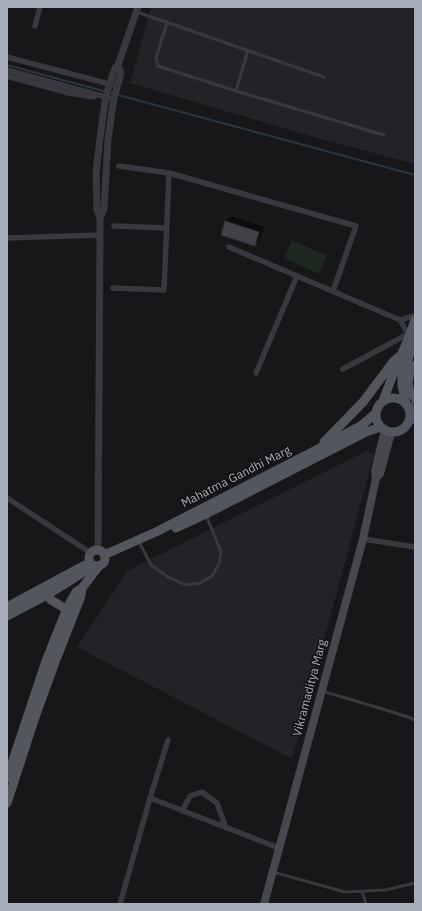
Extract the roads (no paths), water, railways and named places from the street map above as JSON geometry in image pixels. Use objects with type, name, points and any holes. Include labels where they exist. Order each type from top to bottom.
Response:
[{"type":"main road","points":[[411,336],[383,401],[376,413],[376,418],[379,425],[386,430],[396,432],[403,430],[412,420],[410,418],[409,405],[402,385],[402,376],[415,320]]},
{"type":"main road","points":[[415,352],[408,383],[410,391],[415,398]]},
{"type":"main road","points":[[320,448],[323,442],[363,402],[393,362],[402,355]]},
{"type":"main road","points":[[383,401],[390,398],[396,398],[409,405]]},
{"type":"main road","name":"Mahatma Gandhi Marg","points":[[7,607],[97,559],[158,530],[320,448],[362,425],[376,413]]},
{"type":"main road","name":"Mahatma Gandhi Marg","points":[[7,616],[73,579],[97,559],[140,544],[206,514],[366,432],[386,430]]},
{"type":"main road","name":"Vikramaditya Marg","points":[[264,904],[363,540],[376,478],[380,474],[386,430]]},
{"type":"main road","points":[[7,778],[33,723],[55,662],[82,596],[82,588],[97,559]]},
{"type":"main road","points":[[7,803],[18,757],[46,661],[66,610],[76,592],[82,588]]},
{"type":"main road","points":[[47,594],[51,600],[66,610]]},
{"type":"street","points":[[36,26],[40,7]]},
{"type":"street","points":[[97,559],[100,218],[97,210],[96,180],[103,96],[115,68],[118,65],[137,9]]},
{"type":"street","points":[[7,57],[98,81],[117,88]]},
{"type":"street","points":[[100,218],[104,209],[108,139],[114,99],[121,72],[118,65]]},
{"type":"street","points":[[7,70],[114,99]]},
{"type":"street","points":[[7,76],[69,93],[94,97],[103,96]]},
{"type":"street","points":[[100,138],[108,139]]},
{"type":"street","points":[[119,166],[169,173],[356,226],[333,291]]},
{"type":"street","points":[[113,288],[164,290],[169,173]]},
{"type":"street","points":[[114,226],[167,228]]},
{"type":"street","points":[[7,238],[100,235]]},
{"type":"street","points":[[229,246],[400,320],[411,336],[343,369]]},
{"type":"street","points":[[256,373],[297,276]]},
{"type":"street","points":[[400,320],[415,316]]},
{"type":"street","points":[[7,498],[97,559]]},
{"type":"street","points":[[363,540],[415,547]]},
{"type":"street","points":[[120,904],[168,740]]},
{"type":"street","points":[[182,811],[190,796],[202,792],[217,802],[226,828]]},
{"type":"street","points":[[150,798],[279,848]]},
{"type":"lane","points":[[137,9],[167,22],[324,77]]},
{"type":"lane","points":[[167,22],[156,58],[158,66],[384,135]]},
{"type":"lane","points":[[236,91],[248,50]]},
{"type":"lane","points":[[140,544],[151,565],[168,578],[186,585],[200,583],[212,576],[219,564],[221,552],[206,514]]},
{"type":"lane","points":[[322,691],[411,718],[415,721]]},
{"type":"lane","points":[[273,872],[345,892],[385,890],[415,883]]},
{"type":"lane","points":[[362,891],[366,904]]},
{"type":"waterway","points":[[7,65],[415,175]]}]
